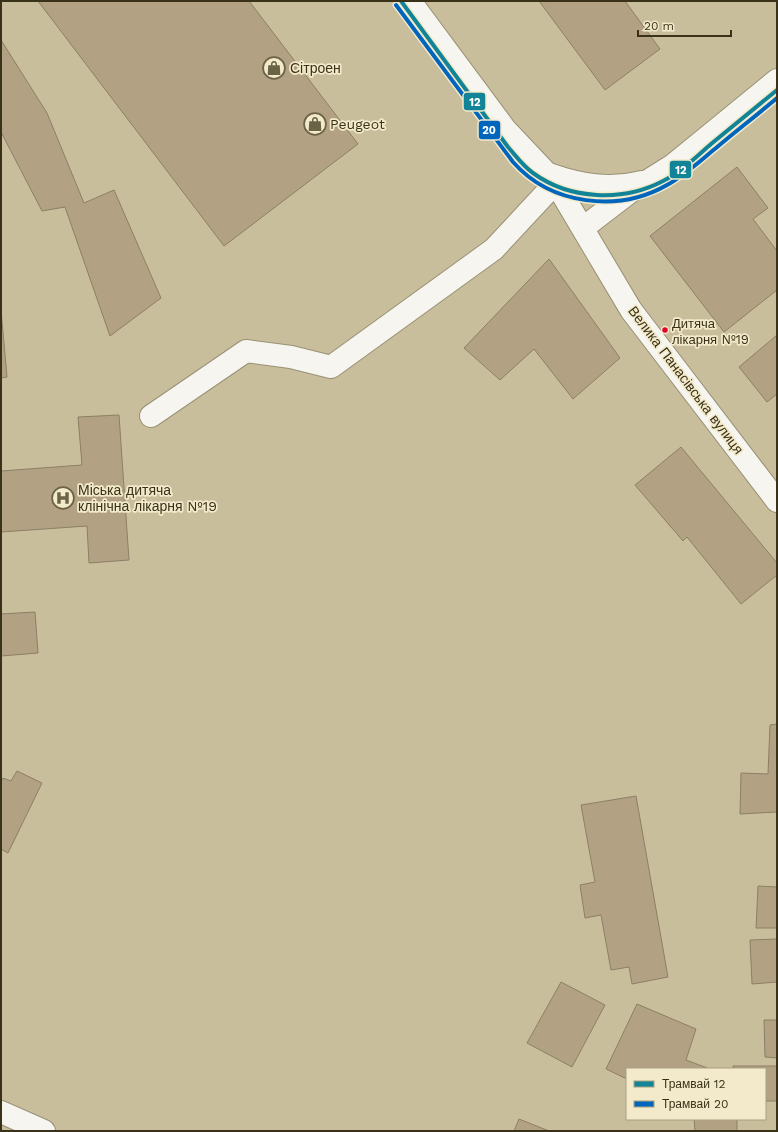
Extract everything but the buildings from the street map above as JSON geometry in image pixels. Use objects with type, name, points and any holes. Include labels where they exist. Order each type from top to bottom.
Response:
[{"type":"street","name":"Велика Панасівська вулиця","points":[[410,1],[512,137],[555,178],[631,310],[777,501]]},
{"type":"street","points":[[583,228],[686,154],[777,80]]},
{"type":"street","name":"Велика Панасівська вулиця","points":[[555,178],[598,186],[620,185],[649,180]]},
{"type":"street","points":[[151,416],[246,351],[291,357],[331,367],[494,249],[555,178]]},
{"type":"street","points":[[1,1112],[44,1131]]},
{"type":"tram line","name":"12","points":[[401,1],[508,147],[529,170],[548,182],[563,189],[580,193],[614,195],[647,188],[663,181],[688,164],[777,90]]},
{"type":"tram line","name":"20","points":[[396,5],[513,162],[546,188],[566,196],[586,200],[607,201],[628,199],[648,194],[680,177],[777,98]]},
{"type":"place","name":"Сітроен","points":[[274,68]]},
{"type":"place","name":"Peugeot","points":[[315,124]]},
{"type":"place","name":"Дитяча лікарня №19","points":[[665,330]]},
{"type":"place","name":"Міська дитяча клінічна лікарня №19","points":[[63,498]]}]
